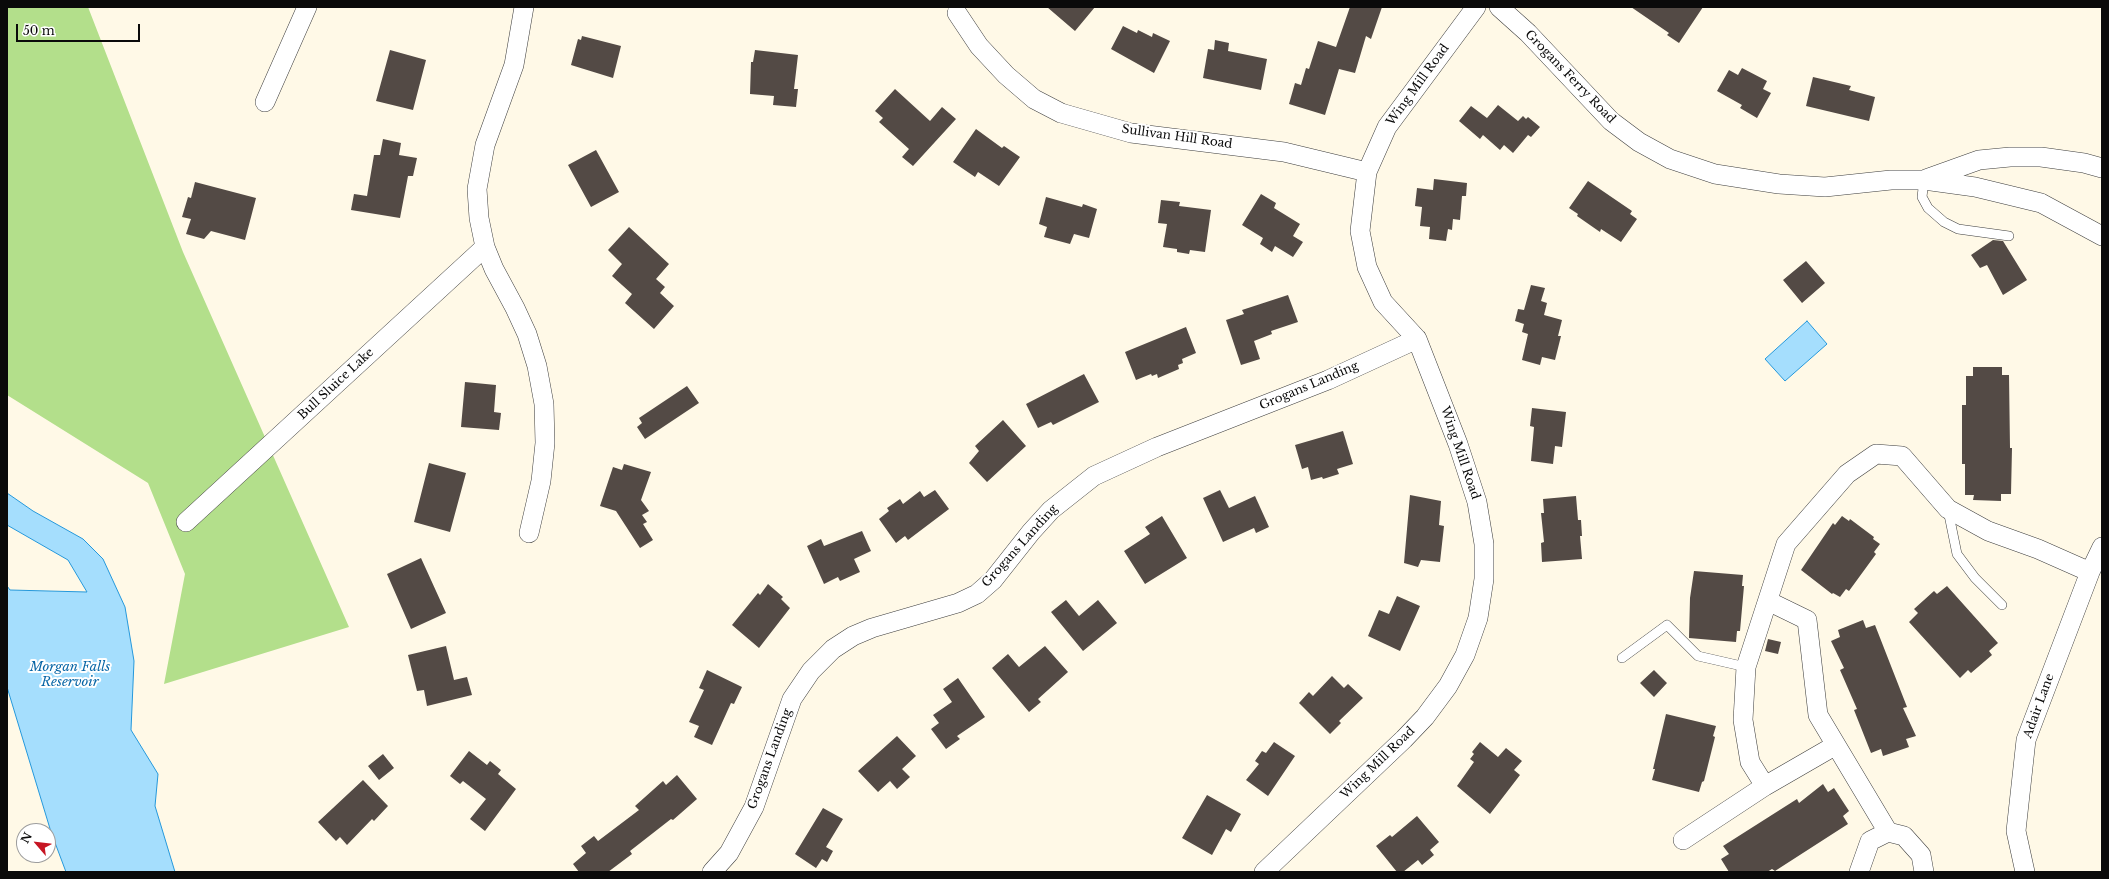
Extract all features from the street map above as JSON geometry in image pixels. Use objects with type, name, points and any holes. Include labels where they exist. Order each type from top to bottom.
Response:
[{"type":"street","points":[[265,102],[307,7]]},
{"type":"street","points":[[524,7],[514,65],[484,145],[477,189],[478,218],[485,247],[527,334],[537,366],[544,404],[545,443],[542,481],[529,533]]},
{"type":"street","name":"Wing Mill Road","points":[[1264,872],[1404,739],[1425,717],[1448,686],[1462,661],[1478,618],[1484,579],[1484,544],[1477,502],[1458,444],[1416,339],[1383,302],[1367,267],[1360,231],[1367,172],[1387,127],[1476,7]]},
{"type":"street","name":"Grogans Ferry Road","points":[[1499,7],[1528,33],[1611,121],[1639,142],[1670,159],[1715,174],[1779,184],[1825,187],[1891,180],[1924,180],[1975,187],[2041,203],[2102,236]]},
{"type":"street","name":"Sullivan Hill Road","points":[[957,13],[979,46],[1006,75],[1034,99],[1061,113],[1131,133],[1284,152],[1367,172]]},
{"type":"street","name":"Grogans Ferry Road","points":[[1924,180],[1979,160],[2010,157],[2041,157],[2084,163],[2102,168]]},
{"type":"street","name":"Bull Sluice Lake","points":[[186,522],[485,247]]},
{"type":"street","name":"Grogans Landing","points":[[712,872],[729,853],[754,807],[792,699],[811,671],[833,649],[853,636],[872,628],[958,603],[977,594],[993,580],[1030,532],[1051,510],[1077,488],[1101,473],[1158,447],[1328,380],[1416,339]]},
{"type":"street","points":[[1765,786],[1750,762],[1743,720],[1746,667],[1786,544],[1847,474],[1876,454],[1902,456],[1948,509],[1988,532],[2038,549],[2090,572]]},
{"type":"street","name":"Adair Lane","points":[[2025,872],[2016,831],[2026,740],[2090,572],[2102,547]]},
{"type":"street","points":[[1768,601],[1807,620],[1818,715],[1888,832]]},
{"type":"street","points":[[1683,840],[1765,786],[1836,745]]},
{"type":"street","points":[[1859,872],[1870,841],[1888,832],[1904,836],[1921,855],[1924,872]]},
{"type":"lane","points":[[1924,180],[1922,197],[1928,208],[1944,222],[1958,229],[2009,236]]},
{"type":"lane","points":[[1948,509],[1957,554],[1975,578],[2002,605]]},
{"type":"lane","points":[[1622,658],[1667,624],[1698,656],[1746,667]]},
{"type":"green space","points":[[7,7],[88,7],[183,252],[349,627],[164,684],[185,574],[148,483],[7,395]]},
{"type":"water","points":[[1807,321],[1827,344],[1785,381],[1765,359]]},
{"type":"water","name":"Morgan Falls Reservoir","points":[[7,493],[33,511],[83,539],[103,559],[125,607],[134,661],[131,730],[158,774],[155,806],[175,872],[66,872],[56,845],[56,823],[48,823],[7,687],[7,586],[10,590],[87,592],[68,560],[7,525]]},
{"type":"building","points":[[1047,7],[1095,7],[1075,31]]},
{"type":"building","points":[[1350,7],[1382,7],[1371,39],[1366,36],[1355,73],[1339,69],[1325,115],[1289,104],[1295,83],[1301,85],[1306,68],[1309,69],[1318,41],[1336,47]]},
{"type":"building","points":[[1631,7],[1703,7],[1679,43],[1667,35],[1669,33]]},
{"type":"building","points":[[1123,26],[1137,33],[1138,30],[1152,37],[1153,33],[1170,41],[1154,73],[1111,49]]},
{"type":"building","points":[[582,36],[621,46],[613,78],[571,65],[578,39],[581,40]]},
{"type":"building","points":[[1215,40],[1229,43],[1228,51],[1267,59],[1261,90],[1203,78],[1208,49],[1214,50]]},
{"type":"building","points":[[390,50],[426,60],[413,110],[376,101]]},
{"type":"building","points":[[755,50],[798,55],[794,89],[798,89],[796,107],[773,105],[774,96],[750,94],[751,62],[753,62]]},
{"type":"building","points":[[1742,68],[1767,81],[1763,89],[1771,93],[1757,118],[1740,108],[1742,105],[1717,91],[1729,70],[1738,75]]},
{"type":"building","points":[[1813,77],[1851,86],[1849,90],[1875,97],[1869,121],[1806,106]]},
{"type":"building","points":[[895,89],[930,121],[942,107],[956,119],[913,166],[902,157],[909,149],[879,122],[883,118],[875,111]]},
{"type":"building","points":[[1498,105],[1518,121],[1523,116],[1526,119],[1528,117],[1540,127],[1531,137],[1528,135],[1513,153],[1504,145],[1500,150],[1483,135],[1480,139],[1459,121],[1471,106],[1487,118]]},
{"type":"building","points":[[976,129],[1002,148],[1004,146],[1020,157],[999,186],[978,172],[975,177],[953,162]]},
{"type":"building","points":[[383,139],[401,143],[399,155],[417,158],[413,176],[408,176],[400,218],[351,210],[354,194],[367,196],[374,155],[380,155]]},
{"type":"building","points":[[596,150],[619,192],[591,207],[568,165]]},
{"type":"building","points":[[1434,179],[1467,183],[1466,196],[1462,196],[1460,220],[1453,219],[1452,230],[1448,229],[1446,241],[1429,239],[1430,227],[1420,226],[1422,207],[1415,206],[1417,188],[1433,190]]},
{"type":"building","points":[[1588,181],[1632,211],[1630,214],[1637,219],[1621,242],[1601,229],[1600,232],[1577,216],[1578,214],[1569,208]]},
{"type":"building","points":[[195,182],[256,198],[245,240],[211,231],[204,239],[186,234],[191,219],[182,217],[188,197],[191,198]]},
{"type":"building","points":[[1261,194],[1276,203],[1274,208],[1300,224],[1293,236],[1303,242],[1293,257],[1275,246],[1272,252],[1260,244],[1263,238],[1242,225]]},
{"type":"building","points":[[1046,197],[1082,207],[1083,204],[1097,209],[1089,238],[1074,234],[1070,244],[1044,237],[1047,227],[1039,224]]},
{"type":"building","points":[[1161,200],[1180,202],[1179,206],[1211,210],[1205,252],[1190,250],[1189,254],[1177,252],[1177,249],[1163,247],[1167,224],[1158,223]]},
{"type":"building","points":[[629,227],[669,264],[656,279],[665,287],[660,293],[674,306],[654,329],[625,303],[632,294],[612,276],[622,264],[608,250]]},
{"type":"building","points":[[1993,240],[2003,241],[2027,280],[2003,295],[1987,265],[1980,268],[1971,255]]},
{"type":"building","points":[[1806,261],[1825,283],[1802,303],[1783,280]]},
{"type":"building","points":[[1531,285],[1545,288],[1541,301],[1547,303],[1544,315],[1562,320],[1558,336],[1561,336],[1555,360],[1542,357],[1540,365],[1522,360],[1528,334],[1522,332],[1524,324],[1515,321],[1518,309],[1524,310]]},
{"type":"building","points":[[1288,295],[1298,322],[1271,331],[1272,334],[1254,341],[1260,359],[1241,365],[1226,320],[1244,314],[1242,310]]},
{"type":"building","points":[[1186,327],[1196,353],[1182,359],[1183,363],[1178,365],[1179,369],[1158,378],[1157,374],[1152,376],[1151,374],[1136,380],[1125,352]]},
{"type":"building","points":[[1973,367],[2002,367],[2002,375],[2009,375],[2010,448],[2012,448],[2011,494],[2001,494],[2001,501],[1973,500],[1974,495],[1965,495],[1965,464],[1962,464],[1962,405],[1966,405],[1966,376],[1973,376]]},
{"type":"building","points":[[1084,374],[1099,402],[1053,425],[1051,422],[1038,428],[1026,404]]},
{"type":"building","points":[[465,382],[496,385],[494,412],[501,413],[499,430],[461,427]]},
{"type":"building","points":[[687,386],[699,403],[645,439],[637,427],[642,423],[639,418]]},
{"type":"building","points":[[1532,408],[1566,412],[1562,447],[1555,446],[1553,464],[1531,461],[1534,427],[1530,426]]},
{"type":"building","points":[[1003,420],[1026,446],[987,482],[969,463],[979,451],[975,446]]},
{"type":"building","points":[[1343,431],[1353,464],[1337,469],[1339,474],[1323,479],[1322,477],[1311,480],[1308,467],[1302,469],[1295,445]]},
{"type":"building","points":[[429,463],[466,473],[450,532],[414,522]]},
{"type":"building","points":[[624,464],[651,472],[641,500],[649,511],[642,515],[647,522],[643,524],[653,540],[640,548],[616,511],[600,506],[613,467],[622,470]]},
{"type":"building","points":[[935,490],[949,509],[908,540],[905,536],[896,543],[879,519],[889,511],[887,508],[900,499],[903,504],[920,491],[924,497]]},
{"type":"building","points":[[1220,490],[1229,508],[1255,496],[1269,527],[1256,533],[1254,528],[1223,542],[1203,498]]},
{"type":"building","points":[[1410,495],[1441,501],[1439,525],[1444,526],[1440,562],[1421,560],[1418,567],[1404,563]]},
{"type":"building","points":[[1576,496],[1578,520],[1581,520],[1582,536],[1580,536],[1582,559],[1542,562],[1541,543],[1544,542],[1541,513],[1544,513],[1543,499]]},
{"type":"building","points":[[1162,516],[1187,558],[1145,584],[1124,551],[1150,534],[1145,527]]},
{"type":"building","points":[[1842,516],[1849,521],[1850,519],[1874,537],[1873,539],[1880,544],[1874,552],[1876,554],[1849,591],[1846,589],[1840,597],[1833,593],[1832,594],[1801,570],[1833,523],[1835,525]]},
{"type":"building","points":[[862,531],[871,551],[854,559],[860,572],[840,581],[838,577],[824,584],[807,546],[821,539],[824,546]]},
{"type":"building","points":[[421,558],[446,613],[411,629],[387,574]]},
{"type":"building","points":[[1694,571],[1743,575],[1742,586],[1744,586],[1740,631],[1737,631],[1736,642],[1689,638],[1690,598]]},
{"type":"building","points":[[768,584],[783,597],[781,599],[790,608],[759,648],[732,625],[758,593],[760,595]]},
{"type":"building","points":[[1947,586],[1998,643],[1989,651],[1992,655],[1971,673],[1968,670],[1960,678],[1909,622],[1918,613],[1914,609],[1934,591],[1937,594]]},
{"type":"building","points":[[1397,596],[1420,606],[1400,651],[1368,636],[1379,610],[1389,614]]},
{"type":"building","points":[[1066,600],[1079,616],[1098,600],[1117,623],[1083,651],[1051,612]]},
{"type":"building","points":[[1863,620],[1866,628],[1875,625],[1907,707],[1903,708],[1916,736],[1906,739],[1909,747],[1883,756],[1881,749],[1871,753],[1854,710],[1857,709],[1840,670],[1844,668],[1831,641],[1840,637],[1838,630]]},
{"type":"building","points":[[1768,639],[1781,642],[1778,654],[1765,651]]},
{"type":"building","points":[[446,646],[454,680],[467,677],[472,695],[427,706],[424,690],[417,691],[408,655]]},
{"type":"building","points":[[1045,646],[1068,672],[1038,699],[1041,702],[1029,712],[992,668],[1008,654],[1019,667]]},
{"type":"building","points":[[707,670],[742,687],[734,704],[731,703],[712,745],[694,737],[699,726],[689,722],[704,690],[699,688]]},
{"type":"building","points":[[1654,670],[1667,683],[1654,697],[1640,683]]},
{"type":"building","points":[[1332,676],[1344,688],[1348,684],[1363,698],[1339,721],[1341,723],[1330,734],[1299,703],[1309,692],[1313,696]]},
{"type":"building","points":[[958,678],[985,717],[957,736],[960,739],[946,749],[931,729],[939,723],[933,715],[952,702],[943,689]]},
{"type":"building","points":[[1666,714],[1716,726],[1713,736],[1715,737],[1704,781],[1702,782],[1699,792],[1652,780],[1655,769],[1653,769]]},
{"type":"building","points":[[897,736],[916,756],[902,769],[910,777],[897,789],[890,781],[878,792],[858,771]]},
{"type":"building","points":[[1274,742],[1295,756],[1268,796],[1246,780],[1259,764],[1255,761],[1262,751],[1266,753]]},
{"type":"building","points":[[1480,742],[1498,757],[1506,748],[1522,761],[1514,770],[1520,775],[1490,814],[1457,786],[1474,762],[1470,759],[1474,754],[1472,752]]},
{"type":"building","points":[[469,751],[487,765],[490,761],[501,770],[498,774],[516,789],[485,831],[470,819],[486,799],[463,781],[460,784],[450,776]]},
{"type":"building","points":[[383,754],[394,768],[379,780],[368,766]]},
{"type":"building","points":[[677,775],[697,799],[673,820],[671,819],[630,851],[632,854],[608,872],[579,872],[573,864],[586,853],[581,846],[594,836],[598,841],[639,810],[635,806],[663,781],[666,785]]},
{"type":"building","points":[[363,780],[388,806],[374,821],[372,819],[347,845],[340,837],[336,841],[318,822]]},
{"type":"building","points":[[1823,784],[1828,792],[1834,788],[1849,811],[1843,816],[1848,824],[1775,871],[1772,869],[1767,872],[1729,872],[1721,859],[1729,854],[1723,846],[1797,799],[1799,803]]},
{"type":"building","points":[[1207,795],[1241,814],[1231,832],[1226,829],[1212,855],[1182,838]]},
{"type":"building","points":[[823,808],[843,819],[826,847],[833,851],[827,862],[822,859],[816,868],[795,854]]},
{"type":"building","points":[[1417,816],[1439,842],[1430,850],[1434,855],[1422,865],[1418,860],[1403,872],[1397,872],[1376,846],[1390,835],[1392,837]]}]
